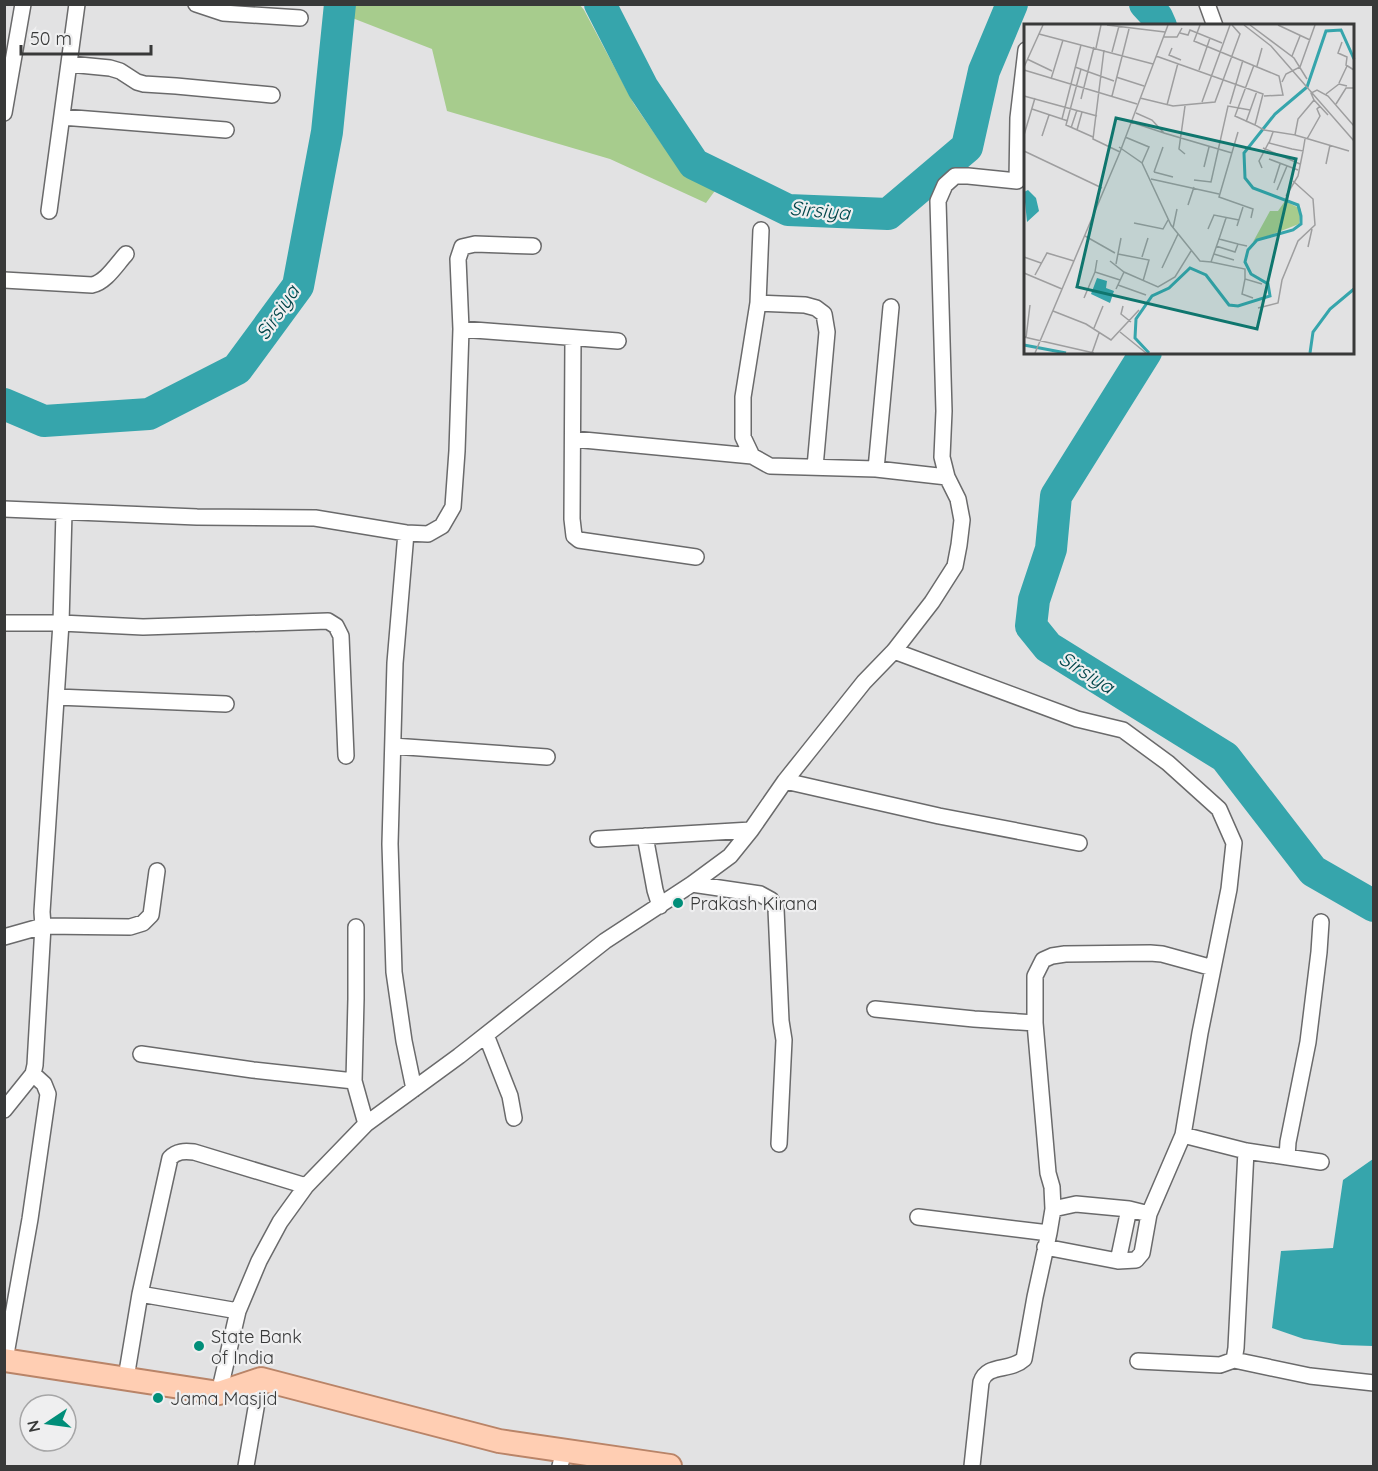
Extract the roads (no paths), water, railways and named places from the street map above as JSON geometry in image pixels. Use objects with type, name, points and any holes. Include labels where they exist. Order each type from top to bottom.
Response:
[{"type":"main road","points":[[5,1360],[219,1394],[261,1379],[562,1459],[670,1467]]},
{"type":"street","points":[[4,113],[23,4]]},
{"type":"street","points":[[49,211],[77,4]]},
{"type":"street","points":[[196,4],[224,13],[300,18]]},
{"type":"street","points":[[1207,4],[1214,24]]},
{"type":"street","points":[[69,64],[110,68],[144,84],[272,95]]},
{"type":"street","points":[[219,1394],[238,1311],[269,1241],[306,1186],[366,1124],[486,1035],[605,941],[693,884],[730,856],[785,781],[864,682],[894,651],[932,602],[955,566],[962,519],[958,499],[947,477],[942,457],[944,411],[938,201],[945,185],[955,176],[1021,181],[1018,118],[1024,67]]},
{"type":"street","points":[[62,117],[226,130]]},
{"type":"street","points":[[752,456],[743,437],[743,398],[758,303],[761,230]]},
{"type":"street","points":[[4,509],[197,517],[315,518],[406,534],[428,534],[442,526],[453,507],[461,329],[458,259],[462,247],[475,244],[533,246]]},
{"type":"street","points":[[4,280],[81,286],[98,284],[126,254]]},
{"type":"street","points":[[758,303],[805,305],[816,308],[824,314],[827,332],[815,467]]},
{"type":"street","points":[[876,469],[891,307]]},
{"type":"street","points":[[461,329],[618,341]]},
{"type":"street","points":[[573,338],[572,519],[574,536],[579,540],[696,556]]},
{"type":"street","points":[[573,438],[752,456],[770,466],[876,469],[947,477]]},
{"type":"street","points":[[4,1110],[33,1074],[62,623],[64,512]]},
{"type":"street","points":[[406,534],[395,663],[390,844],[394,972],[414,1089]]},
{"type":"street","points":[[4,623],[143,627],[328,621],[336,626],[341,636],[346,756]]},
{"type":"street","points":[[894,651],[1077,718],[1123,730],[1168,763],[1219,809],[1234,843],[1229,889],[1183,1135],[1149,1214],[1142,1253],[1136,1260],[1118,1261],[1047,1240],[918,1217]]},
{"type":"street","points":[[57,697],[226,704]]},
{"type":"street","points":[[393,746],[547,757]]},
{"type":"street","points":[[785,781],[939,816],[1079,843]]},
{"type":"street","points":[[598,839],[751,830]]},
{"type":"street","points":[[645,836],[660,906]]},
{"type":"street","points":[[4,937],[43,926],[130,927],[143,922],[151,915],[157,871]]},
{"type":"street","points":[[693,884],[760,894],[771,900],[776,909],[781,1021],[784,1040],[779,1144]]},
{"type":"street","points":[[1287,1157],[1308,1042],[1322,922]]},
{"type":"street","points":[[356,927],[354,1081],[366,1124]]},
{"type":"street","points":[[972,1467],[981,1382],[984,1375],[989,1371],[1018,1364],[1024,1359],[1053,1209],[1035,1023],[1035,976],[1043,960],[1065,954],[1162,954],[1213,968]]},
{"type":"street","points":[[875,1009],[1035,1023]]},
{"type":"street","points":[[486,1035],[510,1096],[514,1118]]},
{"type":"street","points":[[141,1054],[354,1081]]},
{"type":"street","points":[[5,1360],[30,1220],[48,1094],[44,1084],[33,1074]]},
{"type":"street","points":[[1183,1135],[1246,1151],[1321,1162]]},
{"type":"street","points":[[126,1378],[140,1294],[170,1158],[181,1151],[194,1152],[306,1186]]},
{"type":"street","points":[[1233,1359],[1236,1348],[1246,1151]]},
{"type":"street","points":[[1053,1209],[1076,1204],[1129,1209],[1149,1214]]},
{"type":"street","points":[[1118,1261],[1129,1209]]},
{"type":"street","points":[[140,1294],[238,1311]]},
{"type":"street","points":[[1138,1361],[1220,1365],[1233,1359],[1310,1376],[1374,1383]]},
{"type":"street","points":[[246,1467],[261,1379]]},
{"type":"water","points":[[1373,1159],[1373,1346],[1342,1345],[1304,1339],[1272,1328],[1281,1251],[1333,1248],[1343,1180]]},
{"type":"waterway","name":"Sirsiya","points":[[4,404],[44,421],[149,414],[237,369],[298,286],[327,132],[340,4]]},
{"type":"waterway","name":"Sirsiya","points":[[600,4],[643,88],[694,164],[788,210],[888,214],[967,147],[984,71],[1012,4]]},
{"type":"waterway","name":"Sirsiya","points":[[1145,4],[1160,24]]},
{"type":"waterway","name":"Sirsiya","points":[[1145,354],[1056,496],[1051,549],[1034,600],[1031,626],[1048,647],[1225,757],[1313,871],[1374,906]]},
{"type":"place","name":"Prakash Kirana","points":[[678,903]]},
{"type":"place","name":"State Bank of India","points":[[199,1346]]},
{"type":"place","name":"Jama Masjid","points":[[158,1398]]}]
